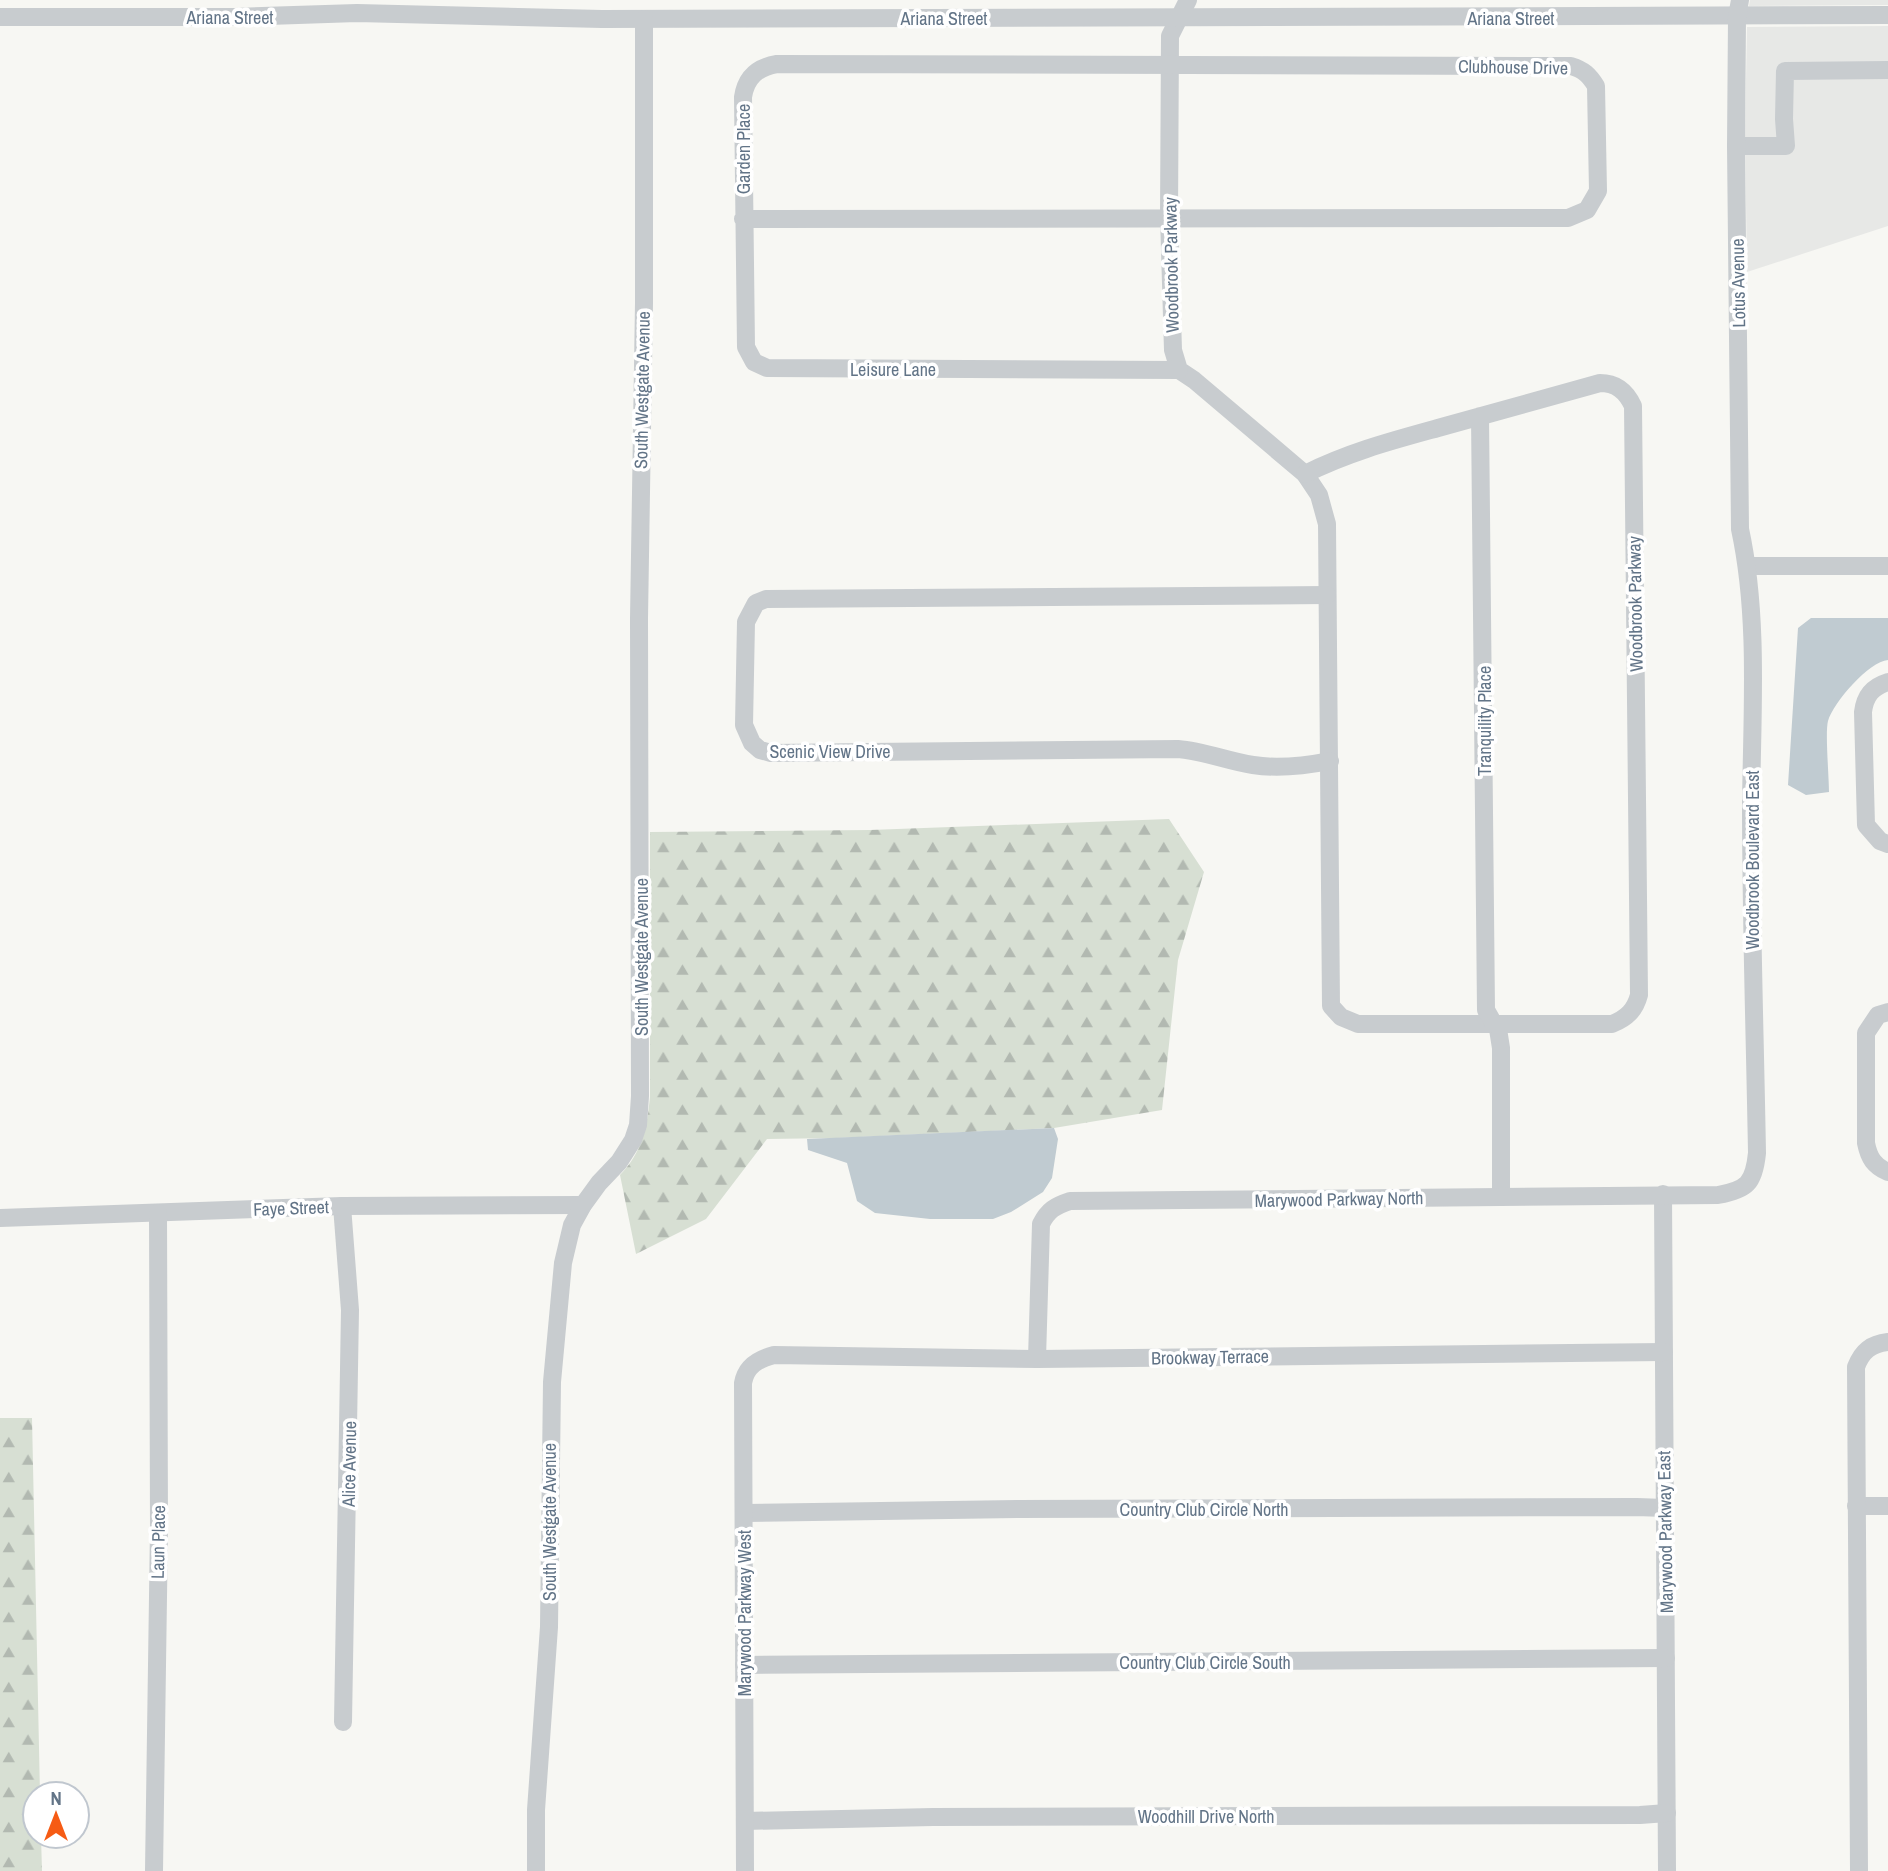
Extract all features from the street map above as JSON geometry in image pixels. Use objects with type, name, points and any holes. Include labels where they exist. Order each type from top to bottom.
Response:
[{"type":"street","name":"Woodbrook Parkway","points":[[1188,0],[1170,36],[1169,218],[1173,350],[1179,370],[1305,474],[1319,495],[1326,517],[1331,1006],[1341,1017],[1358,1024],[1612,1024],[1622,1020],[1631,1012],[1639,995],[1633,406],[1629,397],[1620,388],[1609,383],[1600,383],[1357,451],[1305,474]]},
{"type":"street","name":"Ariana Street","points":[[0,17],[235,17],[356,7],[644,19],[1179,19],[1739,9],[1888,15]]},
{"type":"street","name":"Lotus Avenue","points":[[1739,9],[1736,146],[1740,529],[1748,566]]},
{"type":"street","name":"South Westgate Avenue","points":[[536,1871],[536,1810],[549,1627],[552,1382],[566,1244],[583,1205],[619,1162],[633,1140],[638,1125],[640,1096],[639,619],[644,303],[644,19]]},
{"type":"street","name":"Garden Place","points":[[1169,218],[743,219],[743,97],[744,87],[750,76],[759,69],[777,64],[1170,66]]},
{"type":"street","name":"Clubhouse Drive","points":[[1169,218],[1568,218],[1587,210],[1594,201],[1599,176],[1596,86],[1582,70],[1571,66],[1170,66]]},
{"type":"street","points":[[1736,146],[1786,146],[1785,71],[1888,70]]},
{"type":"street","name":"Leisure Lane","points":[[743,219],[746,347],[754,362],[767,368],[1179,370]]},
{"type":"street","name":"Tranquility Place","points":[[1480,416],[1486,1010],[1494,1024]]},
{"type":"street","points":[[1748,566],[1888,566]]},
{"type":"street","name":"Woodbrook Boulevard East","points":[[1748,566],[1752,689],[1751,902],[1757,1155]]},
{"type":"street","name":"Scenic View Drive","points":[[1327,595],[766,598],[757,603],[746,622],[744,725],[752,743],[771,753],[1178,749],[1194,750],[1251,765],[1274,767],[1330,761]]},
{"type":"street","points":[[1888,682],[1880,684],[1870,692],[1864,702],[1863,712],[1866,825],[1880,841],[1888,844]]},
{"type":"street","points":[[1888,1012],[1878,1015],[1866,1033],[1866,1143],[1868,1154],[1876,1166],[1888,1172]]},
{"type":"street","points":[[1494,1024],[1498,1029],[1501,1048],[1502,1196]]},
{"type":"street","name":"Marywood Parkway North","points":[[1037,1359],[1041,1224],[1048,1212],[1070,1201],[1718,1195],[1739,1191],[1749,1183],[1756,1169],[1757,1155]]},
{"type":"street","name":"Marywood Parkway East","points":[[1663,1194],[1667,1871]]},
{"type":"street","name":"Faye Street","points":[[0,1218],[342,1206],[583,1205]]},
{"type":"street","name":"Alice Avenue","points":[[342,1206],[350,1310],[343,1721]]},
{"type":"street","name":"Laun Place","points":[[154,1871],[159,1528],[158,1213]]},
{"type":"street","points":[[1859,1871],[1856,1367],[1867,1349],[1877,1343],[1888,1342]]},
{"type":"street","name":"Brookway Terrace","points":[[757,1362],[774,1355],[1037,1359],[1664,1352]]},
{"type":"street","name":"Marywood Parkway West","points":[[746,1871],[743,1383],[745,1373],[757,1362]]},
{"type":"street","points":[[1856,1506],[1888,1506]]},
{"type":"street","name":"Country Club Circle North","points":[[744,1513],[1030,1509],[1664,1508]]},
{"type":"street","name":"Country Club Circle South","points":[[744,1665],[1666,1658]]},
{"type":"street","name":"Woodhill Drive North","points":[[745,1821],[933,1817],[1667,1813]]},
{"type":"shaded area","points":[[1750,0],[1888,0],[1888,5],[1749,6]]},
{"type":"shaded area","points":[[1888,26],[1888,226],[1747,272],[1747,27]]},
{"type":"shaded area","points":[[1811,618],[1888,618],[1888,660],[1871,667],[1862,675],[1831,713],[1827,727],[1829,792],[1806,795],[1788,785],[1798,628]]},
{"type":"shaded area","points":[[1054,1128],[1058,1139],[1052,1178],[1043,1192],[1011,1212],[993,1219],[930,1219],[875,1213],[857,1201],[847,1163],[808,1150],[807,1139]]},
{"type":"green space","points":[[1169,819],[1204,872],[1178,960],[1162,1110],[1054,1128],[767,1139],[706,1219],[636,1254],[620,1175],[634,1158],[642,1139],[650,1097],[650,832],[870,830]]},
{"type":"green space","points":[[0,1418],[32,1418],[40,1780],[21,1780],[21,1850],[41,1850],[42,1871],[0,1871]]}]
